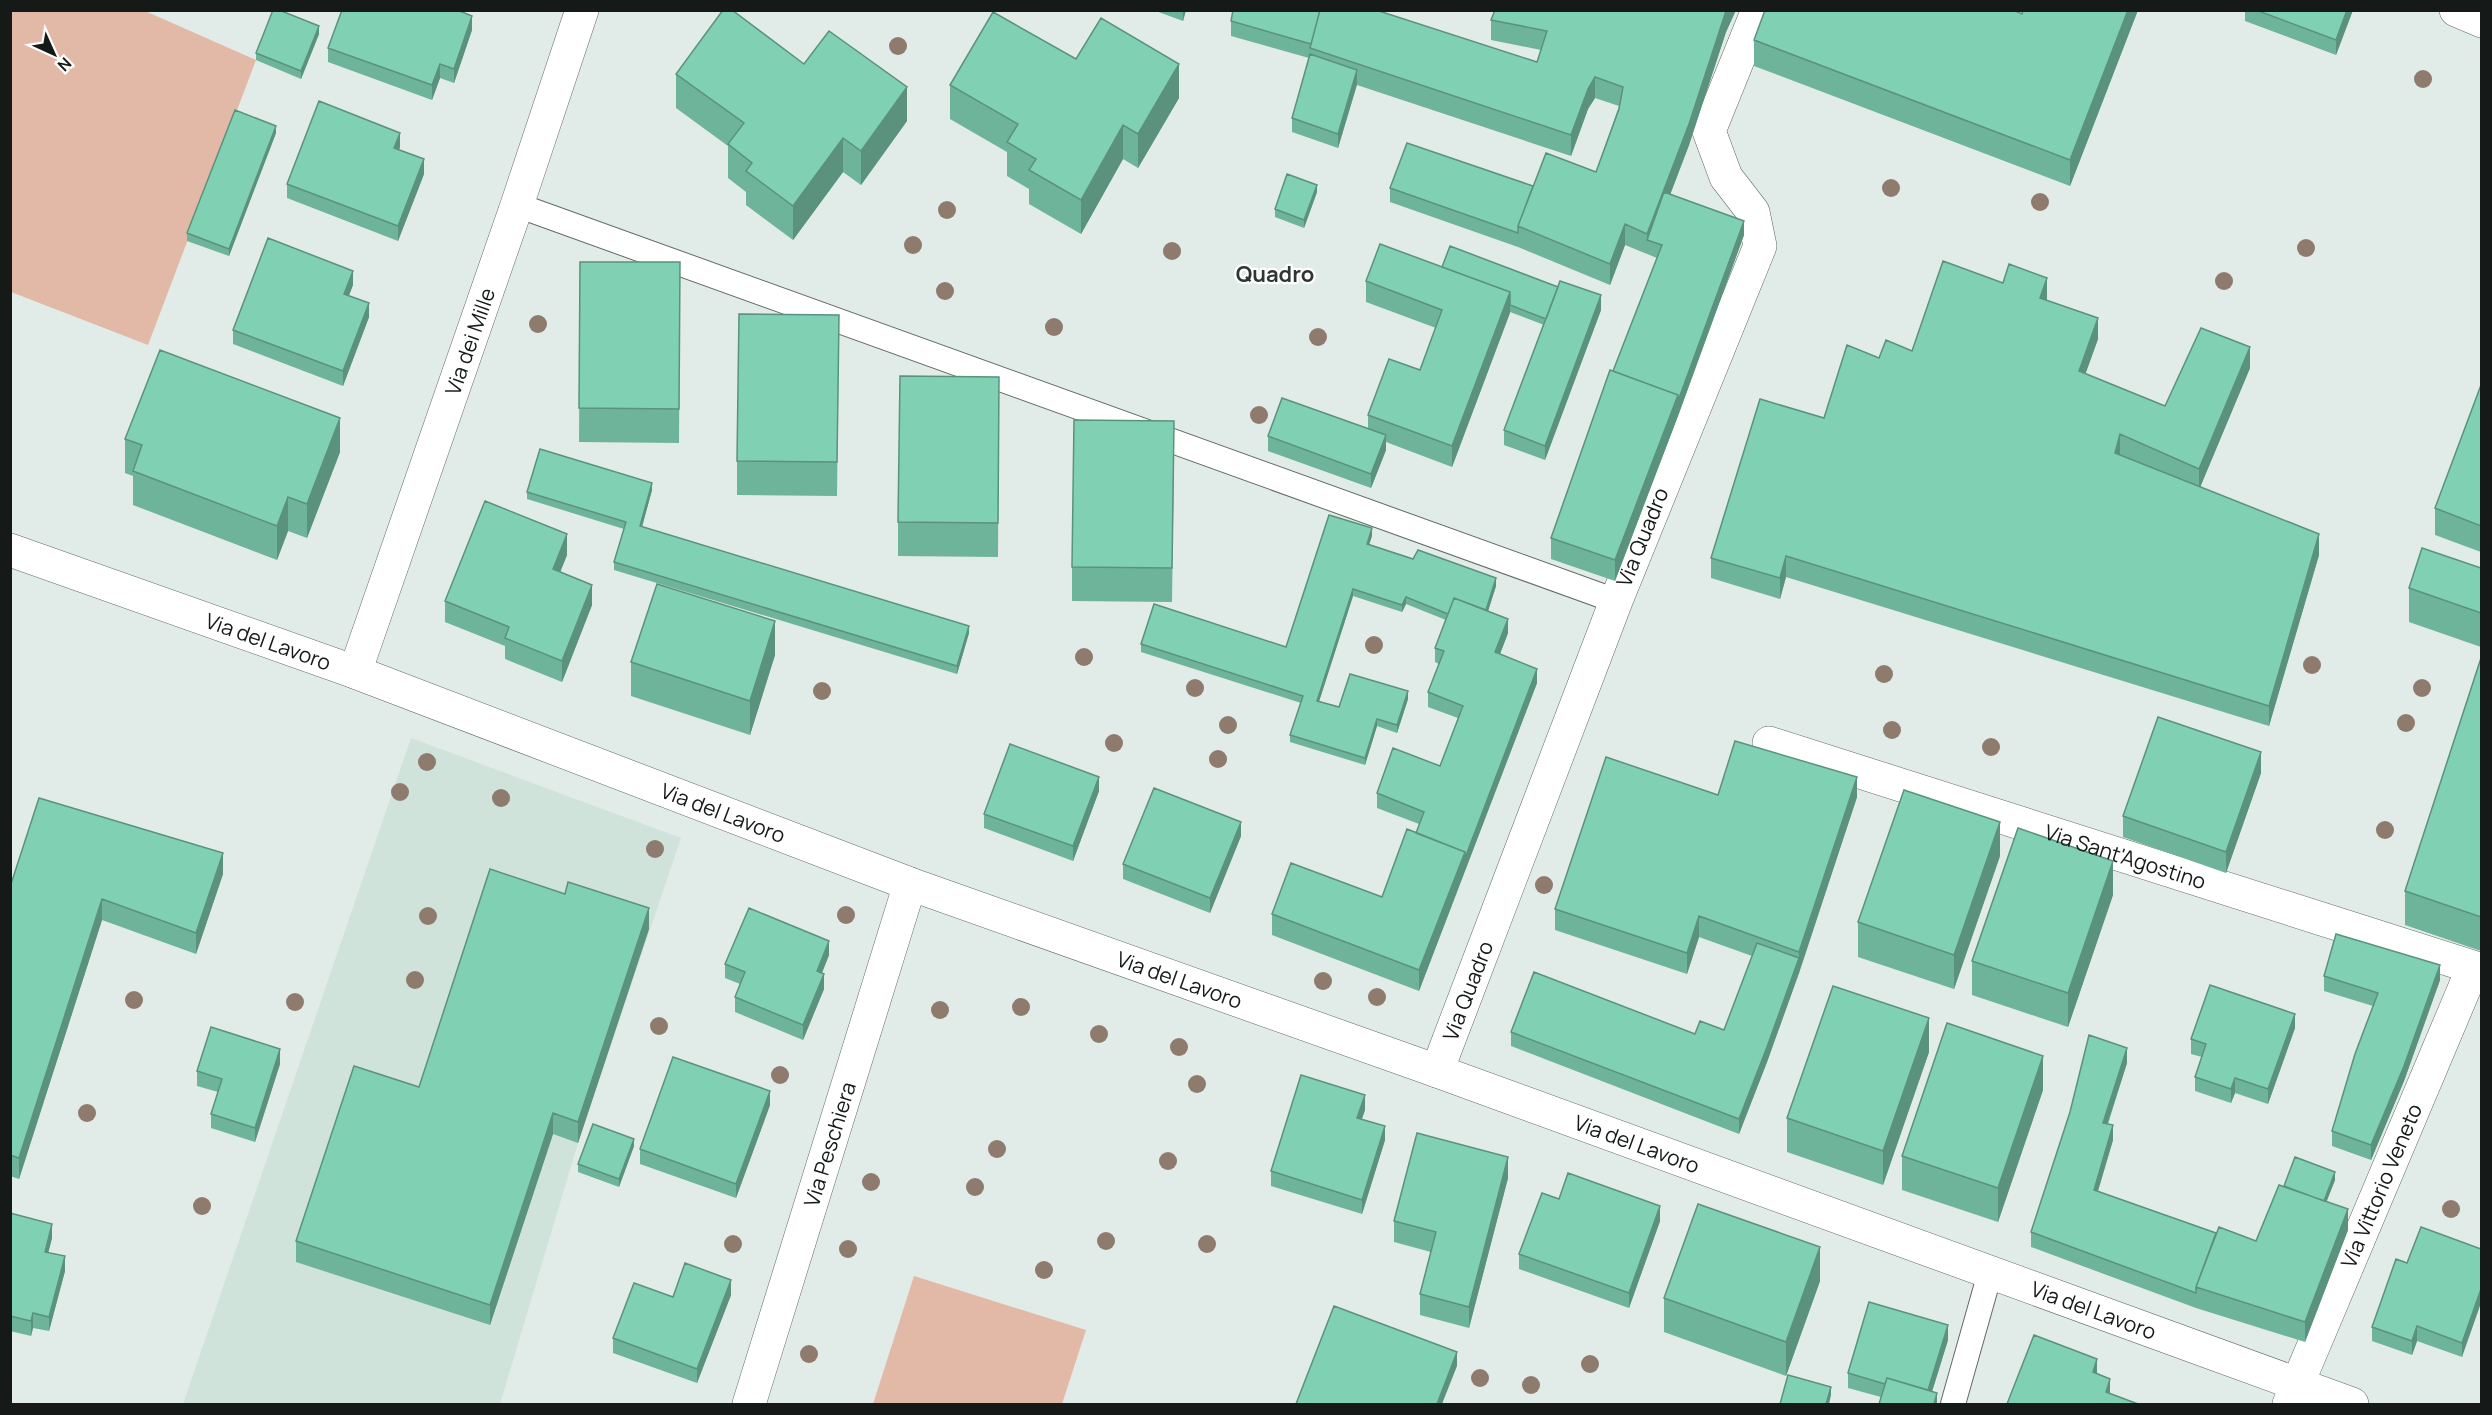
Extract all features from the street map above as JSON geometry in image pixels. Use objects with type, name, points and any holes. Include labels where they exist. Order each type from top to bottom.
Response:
[{"type":"street","name":"Via dei Mille","points":[[355,672],[582,10]]},
{"type":"street","name":"Via Quadro","points":[[1437,1071],[1616,601],[1760,246],[1753,212],[1726,177],[1709,131],[1758,10]]},
{"type":"street","points":[[2456,10],[2481,21]]},
{"type":"street","name":"Via del Lavoro","points":[[10,550],[355,672],[910,884],[1437,1071],[1990,1273],[2293,1394],[2352,1404]]},
{"type":"street","name":"Via Sant'Agostino","points":[[1769,743],[2477,969]]},
{"type":"street","name":"Via Peschiera","points":[[749,1404],[910,884]]},
{"type":"street","name":"Via Vittorio Veneto","points":[[2293,1394],[2477,969]]},
{"type":"lane","points":[[517,204],[1616,601]]},
{"type":"lane","points":[[1953,1404],[1990,1273]]},
{"type":"shaded area","points":[[10,11],[145,11],[256,60],[148,345],[11,292]]},
{"type":"shaded area","points":[[411,738],[681,838],[578,1143],[500,1404],[183,1404]]},
{"type":"shaded area","points":[[914,1276],[1086,1330],[1062,1404],[873,1404]]},
{"type":"building","points":[[273,10],[279,10],[319,26],[301,71],[256,53]]},
{"type":"building","points":[[342,10],[457,10],[472,16],[454,69],[440,64],[432,85],[328,48]]},
{"type":"building","points":[[723,10],[732,10],[804,64],[829,31],[907,87],[861,151],[843,138],[793,206],[746,171],[752,163],[728,144],[744,123],[676,74]]},
{"type":"building","points":[[1233,10],[1320,10],[1311,44],[1231,21]]},
{"type":"building","points":[[1320,10],[1376,10],[1537,62],[1547,31],[1491,20],[1495,10],[1726,11],[1689,124],[1647,234],[1625,224],[1610,264],[1518,226],[1546,153],[1596,172],[1619,109],[1623,87],[1595,77],[1588,89],[1571,135],[1310,48]]},
{"type":"building","points":[[1765,10],[2013,10],[2022,14],[2023,10],[2128,10],[2070,160],[1754,40]]},
{"type":"building","points":[[2256,10],[2347,10],[2336,40]]},
{"type":"building","points":[[993,12],[1076,59],[1101,18],[1179,64],[1138,134],[1123,125],[1081,200],[1029,170],[1036,159],[1007,142],[1018,124],[950,85]]},
{"type":"building","points":[[1310,54],[1357,70],[1338,134],[1292,118]]},
{"type":"building","points":[[319,101],[400,133],[394,148],[424,159],[398,226],[287,184]]},
{"type":"building","points":[[235,110],[276,126],[229,249],[187,233]]},
{"type":"building","points":[[1407,143],[1533,186],[1518,226],[1518,233],[1390,188]]},
{"type":"building","points":[[1287,174],[1317,185],[1304,220],[1275,209]]},
{"type":"building","points":[[1664,192],[1744,221],[1678,401],[1678,395],[1613,371],[1662,245],[1647,240]]},
{"type":"building","points":[[268,238],[353,271],[344,294],[369,303],[343,371],[233,330]]},
{"type":"building","points":[[1380,244],[1510,292],[1452,446],[1368,415],[1389,359],[1420,370],[1442,310],[1366,281]]},
{"type":"building","points":[[1450,246],[1558,287],[1546,319],[1510,305],[1510,292],[1442,267]]},
{"type":"building","points":[[1943,261],[2003,283],[2009,264],[2047,278],[2040,298],[2098,318],[2079,371],[2165,406],[2201,328],[2250,347],[2199,469],[2120,434],[2115,453],[2319,534],[2269,706],[1786,556],[1780,578],[1711,558],[1760,399],[1824,418],[1847,345],[1879,358],[1886,340],[1912,351]]},
{"type":"building","points":[[580,262],[680,262],[679,409],[579,408]]},
{"type":"building","points":[[1560,281],[1601,295],[1545,446],[1504,430]]},
{"type":"building","points":[[739,314],[839,315],[837,462],[737,461]]},
{"type":"building","points":[[160,350],[340,418],[307,504],[288,497],[277,526],[133,471],[142,445],[125,439]]},
{"type":"building","points":[[1610,370],[1678,395],[1615,560],[1551,538]]},
{"type":"building","points":[[900,376],[999,377],[998,523],[898,522]]},
{"type":"building","points":[[2481,385],[2481,526],[2435,508]]},
{"type":"building","points":[[1282,398],[1386,435],[1371,474],[1268,436]]},
{"type":"building","points":[[1074,420],[1174,421],[1172,568],[1072,567]]},
{"type":"building","points":[[540,449],[652,483],[640,526],[969,626],[957,666],[614,562],[626,522],[527,492]]},
{"type":"building","points":[[485,501],[567,534],[553,569],[592,585],[562,661],[505,638],[509,627],[445,601]]},
{"type":"building","points":[[1329,515],[1372,528],[1367,544],[1413,559],[1418,550],[1496,578],[1486,610],[1454,598],[1448,614],[1406,597],[1402,605],[1353,589],[1317,701],[1339,707],[1350,674],[1408,691],[1397,725],[1377,719],[1365,758],[1290,735],[1303,696],[1141,644],[1154,604],[1286,647]]},
{"type":"building","points":[[2422,548],[2481,568],[2481,613],[2409,588]]},
{"type":"building","points":[[657,584],[775,621],[750,701],[631,662]]},
{"type":"building","points":[[1454,598],[1508,619],[1495,652],[1537,669],[1465,858],[1465,852],[1416,833],[1424,812],[1377,793],[1393,748],[1440,766],[1463,706],[1428,692],[1444,651],[1435,648]]},
{"type":"building","points":[[2481,658],[2481,917],[2405,891]]},
{"type":"building","points":[[2158,717],[2261,752],[2226,852],[2123,816]]},
{"type":"building","points":[[1735,741],[1857,777],[1799,952],[1699,916],[1687,953],[1555,909],[1606,757],[1718,795]]},
{"type":"building","points":[[1010,744],[1099,777],[1073,846],[984,814]]},
{"type":"building","points":[[1154,788],[1241,822],[1210,898],[1123,864]]},
{"type":"building","points":[[1904,790],[2000,822],[1954,955],[1858,922]]},
{"type":"building","points":[[39,798],[223,853],[196,933],[102,899],[19,1158],[10,1155],[10,887]]},
{"type":"building","points":[[2018,828],[2113,861],[2068,993],[1972,961]]},
{"type":"building","points":[[1407,829],[1465,852],[1419,970],[1272,914],[1291,863],[1382,897]]},
{"type":"building","points":[[490,869],[565,894],[568,882],[649,908],[578,1122],[553,1113],[490,1305],[296,1241],[354,1066],[419,1087]]},
{"type":"building","points":[[749,908],[829,941],[817,971],[824,974],[803,1025],[735,997],[745,972],[725,964]]},
{"type":"building","points":[[2336,934],[2440,965],[2404,1066],[2371,1145],[2332,1131],[2355,1054],[2378,993],[2324,976]]},
{"type":"building","points":[[1757,943],[1799,958],[1739,1119],[1511,1032],[1534,972],[1695,1034],[1700,1021],[1724,1030]]},
{"type":"building","points":[[2210,985],[2295,1014],[2268,1089],[2235,1078],[2231,1089],[2195,1077],[2206,1044],[2191,1039]]},
{"type":"building","points":[[1833,986],[1929,1018],[1883,1151],[1787,1118]]},
{"type":"building","points":[[1947,1023],[2043,1056],[1998,1188],[1902,1156]]},
{"type":"building","points":[[211,1027],[280,1049],[255,1128],[211,1114],[222,1079],[197,1071]]},
{"type":"building","points":[[2089,1035],[2127,1048],[2103,1123],[2113,1125],[2094,1190],[2216,1233],[2196,1287],[2196,1293],[2031,1232],[2070,1112]]},
{"type":"building","points":[[673,1057],[770,1091],[736,1184],[640,1149]]},
{"type":"building","points":[[1301,1075],[1365,1095],[1357,1118],[1385,1126],[1362,1200],[1271,1171]]},
{"type":"building","points":[[593,1124],[634,1139],[619,1179],[578,1164]]},
{"type":"building","points":[[1417,1133],[1508,1157],[1469,1307],[1420,1294],[1436,1232],[1394,1221]]},
{"type":"building","points":[[2295,1157],[2335,1172],[2324,1201],[2284,1186]]},
{"type":"building","points":[[1568,1173],[1660,1206],[1629,1293],[1519,1254],[1542,1193],[1559,1199]]},
{"type":"building","points":[[2279,1185],[2348,1209],[2305,1322],[2196,1287],[2219,1227],[2256,1241]]},
{"type":"building","points":[[1698,1204],[1820,1247],[1786,1342],[1664,1298]]},
{"type":"building","points":[[10,1213],[52,1224],[45,1252],[65,1256],[49,1317],[33,1313],[31,1321],[10,1316]]},
{"type":"building","points":[[2421,1227],[2481,1249],[2481,1289],[2462,1343],[2417,1326],[2412,1341],[2372,1327],[2396,1259],[2407,1263]]},
{"type":"building","points":[[685,1263],[731,1280],[697,1369],[613,1338],[634,1283],[673,1297]]},
{"type":"building","points":[[1869,1302],[1948,1325],[1928,1390],[1887,1378],[1885,1384],[1848,1373]]},
{"type":"building","points":[[1334,1306],[1457,1352],[1437,1404],[1296,1404]]},
{"type":"building","points":[[2034,1335],[2097,1359],[2093,1372],[2110,1379],[2106,1392],[2138,1404],[2007,1404]]},
{"type":"building","points":[[1788,1375],[1831,1387],[1826,1404],[1780,1404]]},
{"type":"building","points":[[1887,1378],[1937,1393],[1934,1404],[1879,1404]]},
{"type":"district","name":"Quadro","points":[[1275,274]]}]
